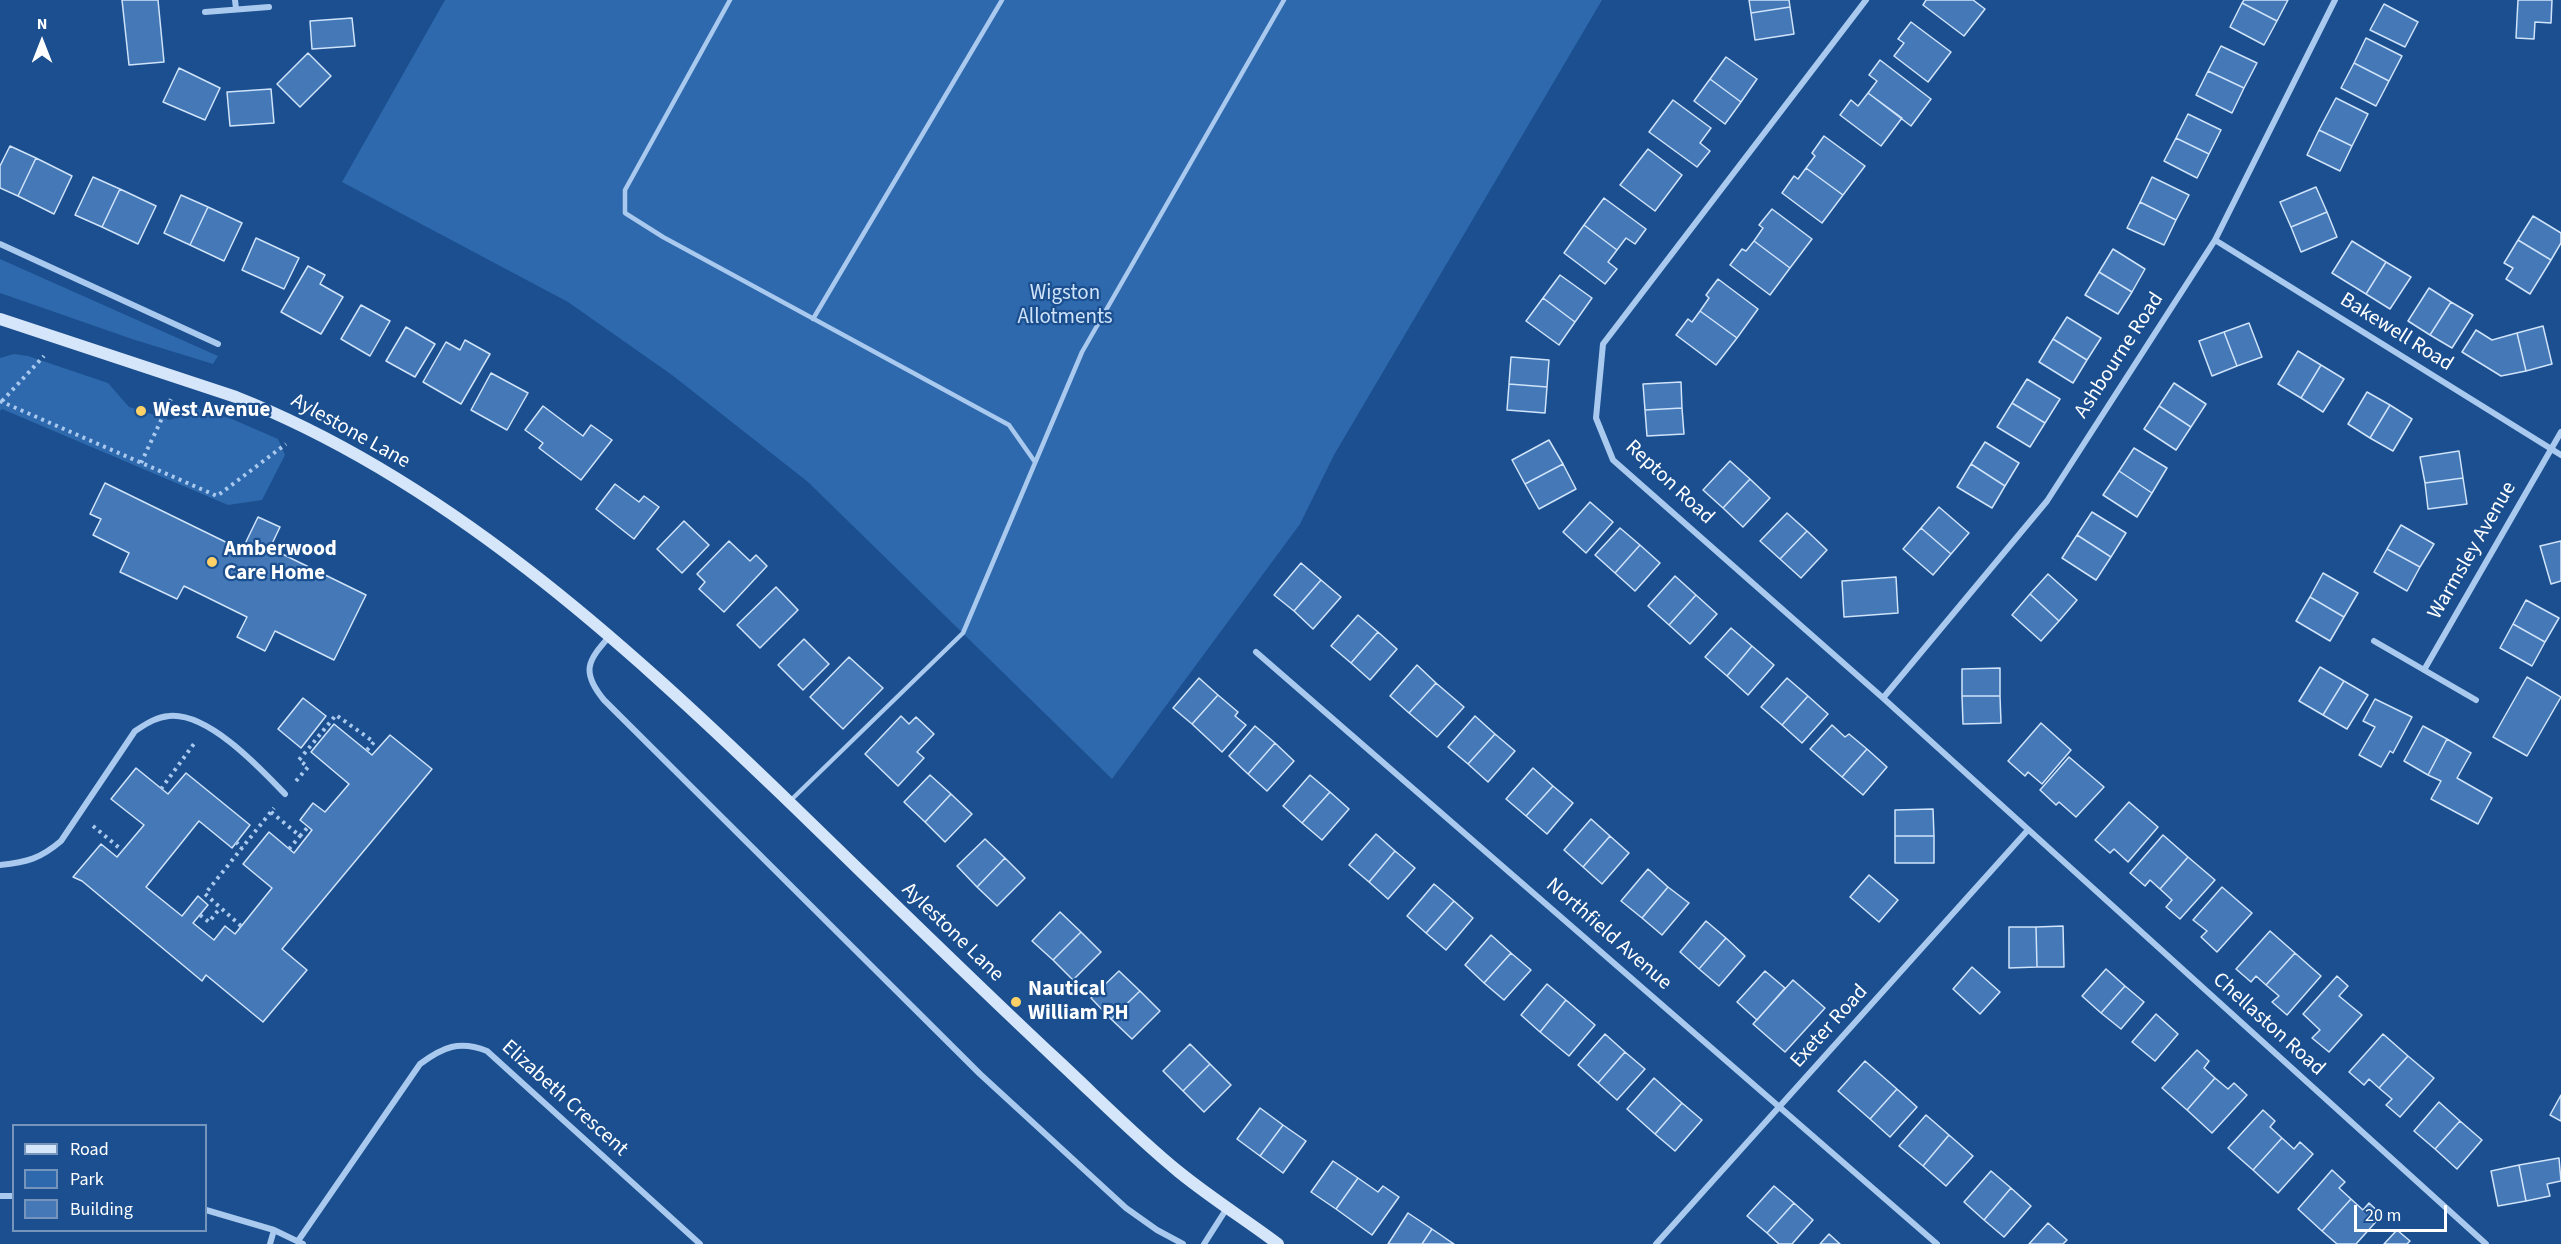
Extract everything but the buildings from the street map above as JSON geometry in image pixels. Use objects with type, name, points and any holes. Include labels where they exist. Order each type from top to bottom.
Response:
[{"type":"main road","name":"Aylestone Lane","points":[[0,319],[236,397],[308,428],[447,512],[515,559],[610,636],[696,712],[1005,1011],[1148,1145],[1181,1174],[1278,1244]]},
{"type":"street","points":[[235,0],[236,9]]},
{"type":"street","name":"Repton Road","points":[[1866,0],[1603,344],[1596,418],[1613,460],[1883,698],[2027,831]]},
{"type":"street","name":"Ashbourne Road","points":[[1883,698],[2047,501],[2215,240],[2335,0]]},
{"type":"street","points":[[205,12],[269,7]]},
{"type":"street","name":"Bakewell Road","points":[[2215,240],[2561,455]]},
{"type":"street","points":[[0,244],[218,344]]},
{"type":"street","name":"Warmsley Avenue","points":[[2424,670],[2561,432]]},
{"type":"street","points":[[610,636],[594,654],[589,673],[593,686],[604,700],[980,1074],[1126,1208],[1157,1230],[1183,1244]]},
{"type":"street","points":[[2374,640],[2476,700]]},
{"type":"street","name":"Northfield Avenue","points":[[1256,652],[1781,1106],[1937,1244]]},
{"type":"street","points":[[0,865],[25,863],[45,855],[61,841],[135,731],[151,721],[169,716],[189,717],[206,726],[260,768],[285,794]]},
{"type":"street","name":"Exeter Road","points":[[1656,1244],[2027,831]]},
{"type":"street","name":"Chellaston Road","points":[[2027,831],[2486,1244]]},
{"type":"street","name":"Elizabeth Crescent","points":[[301,1243],[420,1064],[436,1052],[454,1046],[471,1045],[487,1051],[700,1244]]},
{"type":"street","points":[[1204,1244],[1228,1207]]},
{"type":"street","points":[[207,1210],[274,1230],[301,1243]]},
{"type":"street","points":[[270,1244],[274,1230]]},
{"type":"lane","points":[[730,0],[625,190],[625,213],[663,237],[1009,425],[1035,462]]},
{"type":"lane","points":[[813,319],[1002,0]]},
{"type":"lane","points":[[789,802],[963,633],[1082,352],[1284,0]]},
{"type":"path","points":[[58,340],[1,401],[217,496],[308,428]]},
{"type":"path","points":[[141,463],[181,379]]},
{"type":"path","points":[[241,926],[205,894],[308,767],[299,760],[336,715],[374,742],[367,750]]},
{"type":"path","points":[[161,789],[206,726]]},
{"type":"path","points":[[271,812],[300,836]]},
{"type":"path","points":[[78,814],[123,851]]},
{"type":"path","points":[[289,849],[308,827]]},
{"type":"path","points":[[236,842],[242,848]]},
{"type":"path","points":[[200,915],[209,922],[220,908]]},
{"type":"green space","name":"Wigston Allotments","points":[[445,0],[1602,0],[1334,455],[1300,524],[1112,779],[808,482],[672,375],[568,302],[342,182]]},
{"type":"green space","points":[[0,259],[218,356],[213,364],[132,339],[0,293]]},
{"type":"green space","points":[[14,354],[28,356],[108,383],[129,407],[170,420],[199,409],[232,419],[278,439],[285,455],[262,500],[228,505],[2,409],[0,411],[0,358]]},
{"type":"place","name":"West Avenue","points":[[141,411]]},
{"type":"place","name":"Amberwood Care Home","points":[[212,562]]},
{"type":"place","name":"Nautical William PH","points":[[1016,1002]]}]
